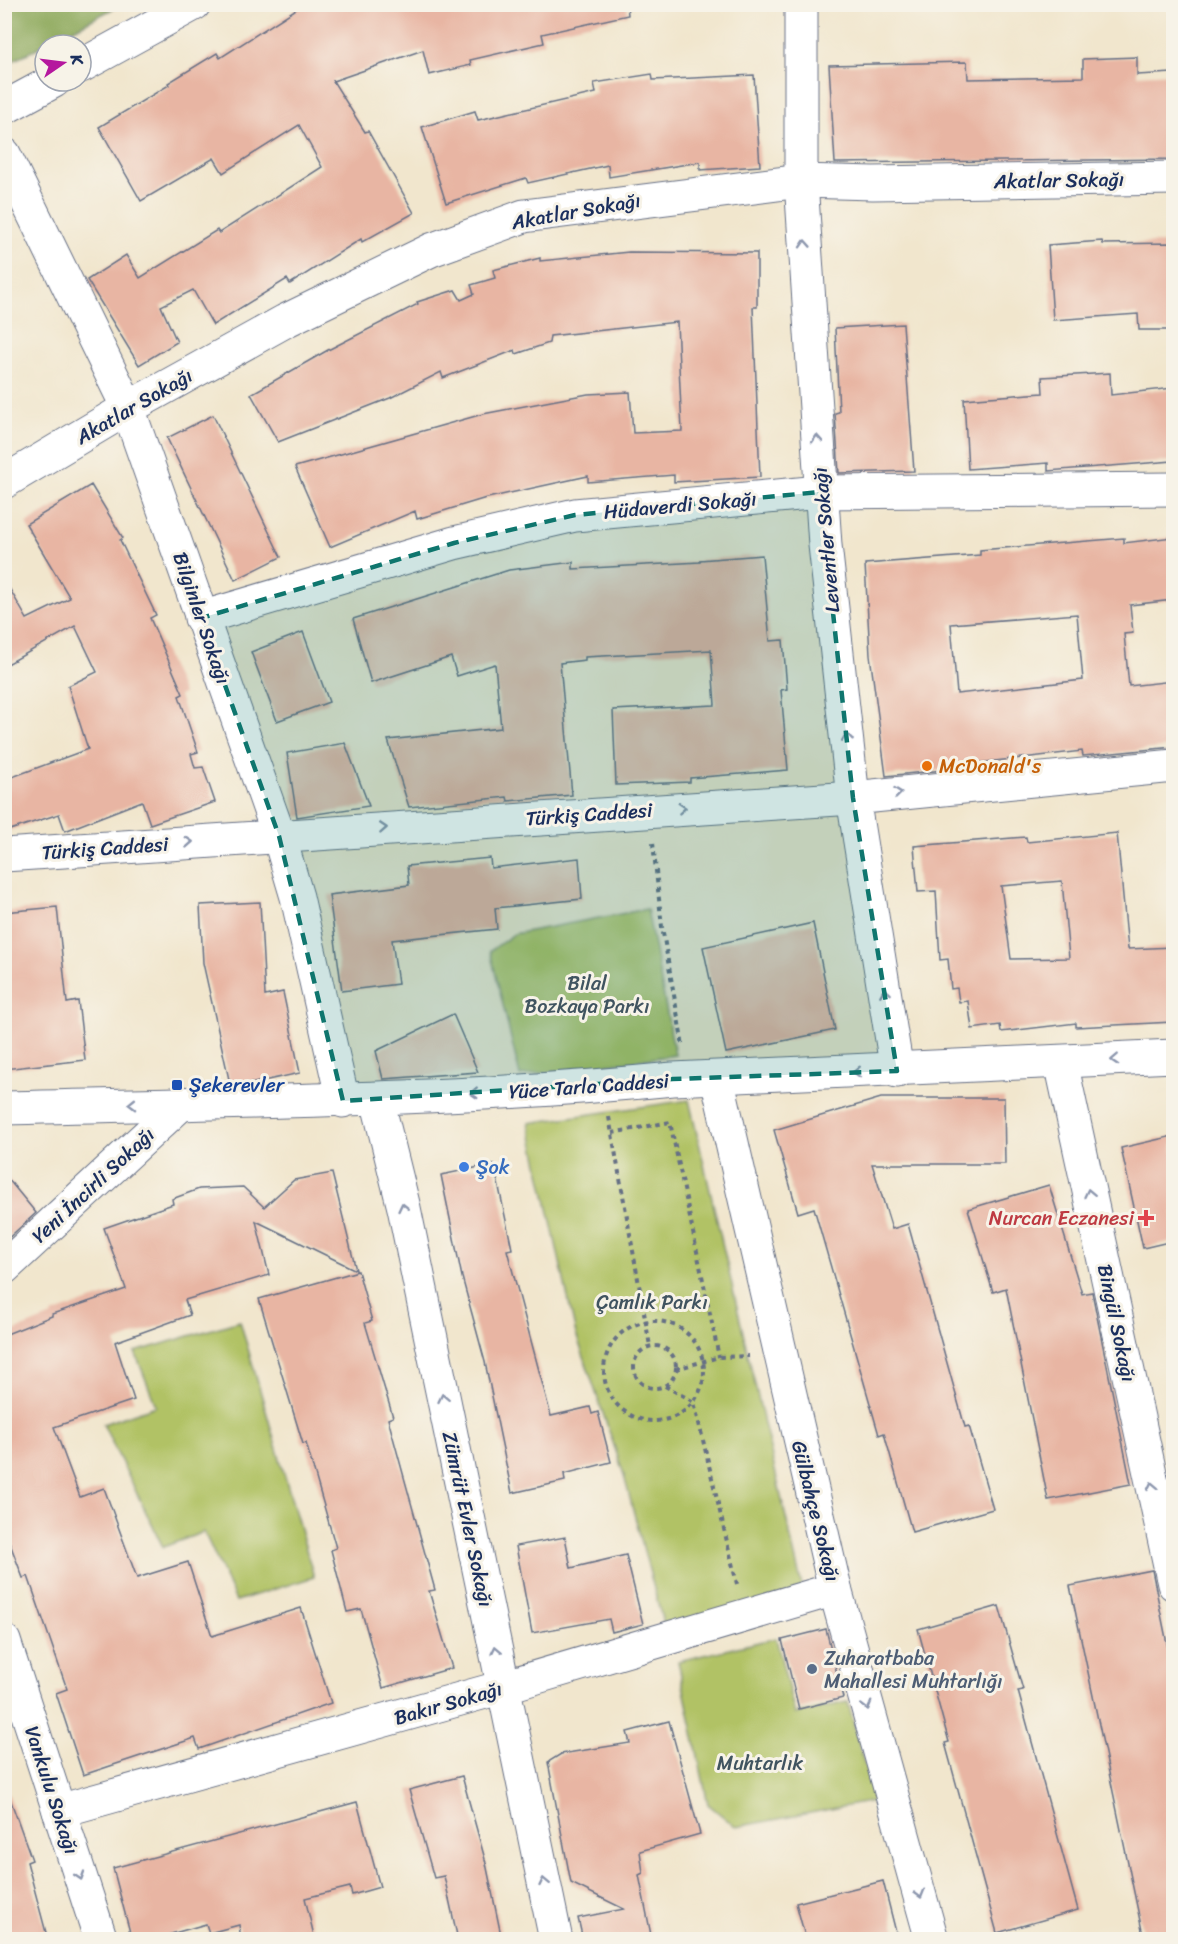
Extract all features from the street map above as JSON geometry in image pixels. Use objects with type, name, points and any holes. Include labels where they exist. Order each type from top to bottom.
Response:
[{"type":"street","points":[[93,59],[194,4]]},
{"type":"street","name":"Leventler Sokağı","points":[[801,4],[801,181],[820,492],[854,798],[897,1071]]},
{"type":"street","points":[[4,108],[33,92]]},
{"type":"street","name":"Bilginler Sokağı","points":[[4,154],[128,408],[279,836],[297,897],[343,1101]]},
{"type":"street","name":"Akatlar Sokağı","points":[[4,482],[128,408],[285,321],[431,250],[524,216],[801,181],[873,183],[1173,178]]},
{"type":"street","name":"Hüdaverdi Sokağı","points":[[201,618],[454,543],[575,514],[820,492],[1173,489]]},
{"type":"street","name":"Türkiş Caddesi","points":[[4,855],[854,798],[1173,766]]},
{"type":"street","name":"Yüce Tarla Caddesi","points":[[4,1108],[343,1101],[702,1078],[897,1071],[1173,1056]]},
{"type":"street","name":"Bingül Sokağı","points":[[1061,1062],[1173,1584]]},
{"type":"street","name":"Gülbahçe Sokağı","points":[[702,1078],[779,1356],[835,1589],[933,1940]]},
{"type":"street","name":"Zümrüt Evler Sokağı","points":[[377,1099],[404,1208],[556,1940]]},
{"type":"street","name":"Yeni İncirli Sokağı","points":[[4,1268],[182,1103]]},
{"type":"street","name":"Bakır Sokağı","points":[[59,1811],[503,1687],[835,1589]]},
{"type":"street","name":"Vankulu Sokağı","points":[[4,1641],[101,1940]]},
{"type":"path","points":[[650,810],[662,927],[702,1078]]},
{"type":"path","points":[[604,1086],[650,1346]]},
{"type":"path","points":[[612,1133],[669,1122],[719,1357]]},
{"type":"path","points":[[647,1321],[662,1321],[683,1331],[698,1348],[703,1362],[701,1390],[694,1402],[674,1417],[651,1422],[627,1414],[610,1397],[604,1382],[604,1365],[609,1349],[618,1336],[631,1326],[647,1321]]},
{"type":"path","points":[[656,1345],[669,1350],[676,1369],[671,1382],[665,1386],[651,1388],[644,1385],[635,1375],[635,1360],[643,1349],[650,1346],[656,1345]]},
{"type":"path","points":[[676,1369],[719,1357],[779,1356]]},
{"type":"path","points":[[665,1386],[694,1402],[745,1617]]},
{"type":"highlighted area","points":[[820,492],[853,798],[897,1071],[673,1079],[343,1101],[279,836],[201,618],[454,543],[575,515]]},
{"type":"green space","points":[[5,4],[120,4],[66,33],[33,33],[33,50],[5,65]]},
{"type":"green space","name":"Bilal Bozkaya Parkı","points":[[647,909],[675,1055],[520,1076],[490,951],[514,934]]},
{"type":"green space","name":"Çamlık Parkı","points":[[689,1100],[803,1591],[665,1630],[623,1472],[576,1334],[529,1123]]},
{"type":"green space","points":[[240,1321],[314,1577],[236,1601],[204,1532],[163,1547],[103,1424],[156,1406],[135,1352]]},
{"type":"green space","name":"Muhtarlık","points":[[776,1638],[795,1714],[848,1702],[874,1801],[736,1827],[708,1804],[678,1661]]},
{"type":"building","points":[[304,4],[627,4],[628,15],[542,34],[544,43],[470,60],[471,65],[429,75],[423,50],[333,81],[365,132],[368,131],[414,213],[362,242],[361,239],[290,284],[287,279],[213,325],[193,290],[161,306],[177,342],[139,365],[87,280],[126,255],[140,278],[217,230],[219,233],[322,167],[299,125],[223,173],[214,158],[141,201],[99,127],[217,53],[220,58]]},
{"type":"building","points":[[1137,57],[1137,75],[1173,73],[1173,159],[835,163],[829,65],[967,62],[968,79],[1083,77],[1083,59]]},
{"type":"building","points":[[652,74],[653,80],[754,75],[760,166],[700,170],[700,162],[609,177],[608,165],[528,183],[526,178],[446,203],[422,127],[475,111],[478,120],[596,93],[594,83]]},
{"type":"building","points":[[1102,241],[1103,244],[1173,243],[1173,330],[1139,330],[1138,314],[1053,320],[1048,245]]},
{"type":"building","points":[[629,252],[757,253],[757,307],[753,307],[760,477],[674,482],[674,475],[588,482],[588,476],[483,499],[417,519],[415,511],[330,547],[295,467],[483,414],[588,394],[630,392],[633,433],[682,431],[677,322],[550,336],[549,343],[516,354],[515,350],[443,378],[441,372],[390,398],[278,442],[251,394],[328,350],[418,304],[417,302],[455,290],[461,300],[474,294],[471,285],[495,278],[493,270],[540,258],[540,261]]},
{"type":"building","points":[[903,324],[914,471],[839,473],[835,413],[839,412],[835,328]]},
{"type":"building","points":[[1110,373],[1111,395],[1173,388],[1173,461],[1048,471],[1048,463],[968,469],[964,399],[1043,393],[1042,377]]},
{"type":"building","points":[[213,415],[281,557],[235,580],[167,438]]},
{"type":"building","points":[[91,485],[123,538],[120,540],[156,615],[150,618],[183,694],[179,696],[198,752],[191,754],[195,768],[203,767],[215,802],[150,824],[142,801],[65,831],[59,814],[4,832],[4,780],[88,749],[68,686],[97,672],[75,626],[4,666],[4,579],[27,619],[70,598],[26,524]]},
{"type":"building","points":[[1173,537],[1173,600],[1130,605],[1133,633],[1124,634],[1129,686],[1173,681],[1173,747],[1083,756],[1082,751],[886,776],[870,655],[865,564],[980,555],[980,550],[1124,538],[1124,543]],"holes":[[[1077,614],[1083,680],[957,694],[951,624]]]},
{"type":"building","points":[[762,555],[770,641],[783,640],[787,689],[781,690],[788,770],[690,778],[690,782],[616,785],[613,710],[715,705],[711,650],[585,657],[585,660],[560,663],[572,795],[508,801],[507,797],[409,807],[388,740],[501,728],[495,664],[457,676],[451,657],[371,683],[353,619],[509,570],[573,562],[573,569],[700,562],[700,560]]},
{"type":"building","points":[[303,632],[329,702],[277,721],[251,652]]},
{"type":"building","points":[[345,743],[369,806],[297,817],[287,753]]},
{"type":"building","points":[[1117,833],[1128,949],[1173,947],[1173,1022],[1076,1027],[1076,1023],[1001,1032],[1000,1025],[972,1029],[968,1001],[959,1002],[957,988],[951,989],[948,959],[940,960],[936,891],[918,892],[914,846],[1026,837],[1027,842]],"holes":[[[1062,881],[1069,958],[1011,959],[1001,886]]]},
{"type":"building","points":[[490,858],[491,868],[579,858],[582,899],[495,908],[497,929],[392,940],[398,984],[342,991],[329,895],[409,885],[407,866]]},
{"type":"building","points":[[260,902],[265,996],[283,992],[300,1073],[254,1083],[230,1084],[203,963],[200,905]]},
{"type":"building","points":[[57,907],[67,1003],[78,1001],[85,1060],[4,1069],[4,912]]},
{"type":"building","points":[[813,923],[835,1030],[726,1053],[703,947]]},
{"type":"building","points":[[453,1014],[478,1072],[383,1079],[376,1051]]},
{"type":"building","points":[[881,1098],[1004,1098],[1005,1164],[872,1164],[892,1229],[908,1224],[965,1427],[969,1426],[993,1509],[912,1532],[884,1433],[879,1435],[814,1208],[798,1213],[774,1130]]},
{"type":"building","points":[[1173,1136],[1173,1241],[1143,1248],[1121,1148]]},
{"type":"building","points":[[494,1164],[512,1249],[507,1250],[551,1416],[590,1407],[592,1414],[598,1412],[611,1462],[564,1474],[565,1481],[512,1493],[485,1362],[462,1277],[441,1175]]},
{"type":"building","points":[[332,1173],[356,1270],[256,1221],[269,1275],[185,1300],[190,1315],[115,1342],[134,1400],[54,1427],[80,1497],[104,1488],[137,1578],[188,1562],[212,1636],[301,1608],[331,1703],[199,1749],[195,1738],[83,1775],[56,1693],[67,1689],[28,1576],[23,1578],[4,1528],[4,1335],[52,1316],[52,1314],[126,1289],[104,1228],[173,1204],[172,1199],[199,1189],[243,1187],[264,1207],[294,1180]]},
{"type":"building","points":[[4,1174],[36,1213],[4,1242]]},
{"type":"building","points":[[1049,1185],[1082,1294],[1092,1292],[1131,1484],[1048,1500],[1006,1288],[993,1292],[968,1209]]},
{"type":"building","points":[[358,1271],[372,1321],[365,1323],[393,1417],[388,1419],[435,1590],[429,1591],[452,1668],[383,1688],[361,1609],[347,1612],[331,1550],[336,1548],[306,1443],[303,1444],[259,1299]]},
{"type":"building","points":[[565,1537],[571,1568],[626,1555],[643,1624],[612,1632],[609,1619],[532,1633],[516,1546]]},
{"type":"building","points":[[1152,1570],[1173,1673],[1173,1940],[1144,1940],[1070,1586]]},
{"type":"building","points":[[999,1606],[1023,1690],[1018,1691],[1078,1910],[997,1933],[945,1743],[949,1742],[918,1629]]},
{"type":"building","name":"Zuharatbaba Mahallesi Muhtarlığı","points":[[826,1629],[843,1698],[799,1709],[782,1640]]},
{"type":"building","points":[[669,1721],[700,1834],[640,1851],[643,1873],[639,1875],[652,1940],[583,1940],[578,1918],[624,1909],[571,1883],[548,1762],[561,1754],[630,1743],[627,1732]]},
{"type":"building","points":[[462,1776],[486,1863],[502,1940],[458,1940],[444,1876],[434,1878],[409,1790]]},
{"type":"building","points":[[8,1793],[32,1860],[27,1862],[48,1940],[4,1940],[4,1794]]},
{"type":"building","points":[[357,1802],[380,1887],[352,1895],[350,1887],[305,1898],[315,1940],[241,1940],[239,1925],[209,1933],[206,1924],[150,1940],[132,1940],[113,1868]]},
{"type":"building","points":[[883,1881],[898,1940],[806,1940],[796,1903]]},
{"type":"place","name":"McDonald's","points":[[927,766]]},
{"type":"place","name":"Şekerevler","points":[[177,1085]]},
{"type":"place","name":"Şok","points":[[464,1167]]},
{"type":"place","name":"Nurcan Eczanesi","points":[[1146,1218]]},
{"type":"place","name":"Zuharatbaba Mahallesi Muhtarlığı","points":[[812,1669]]}]
